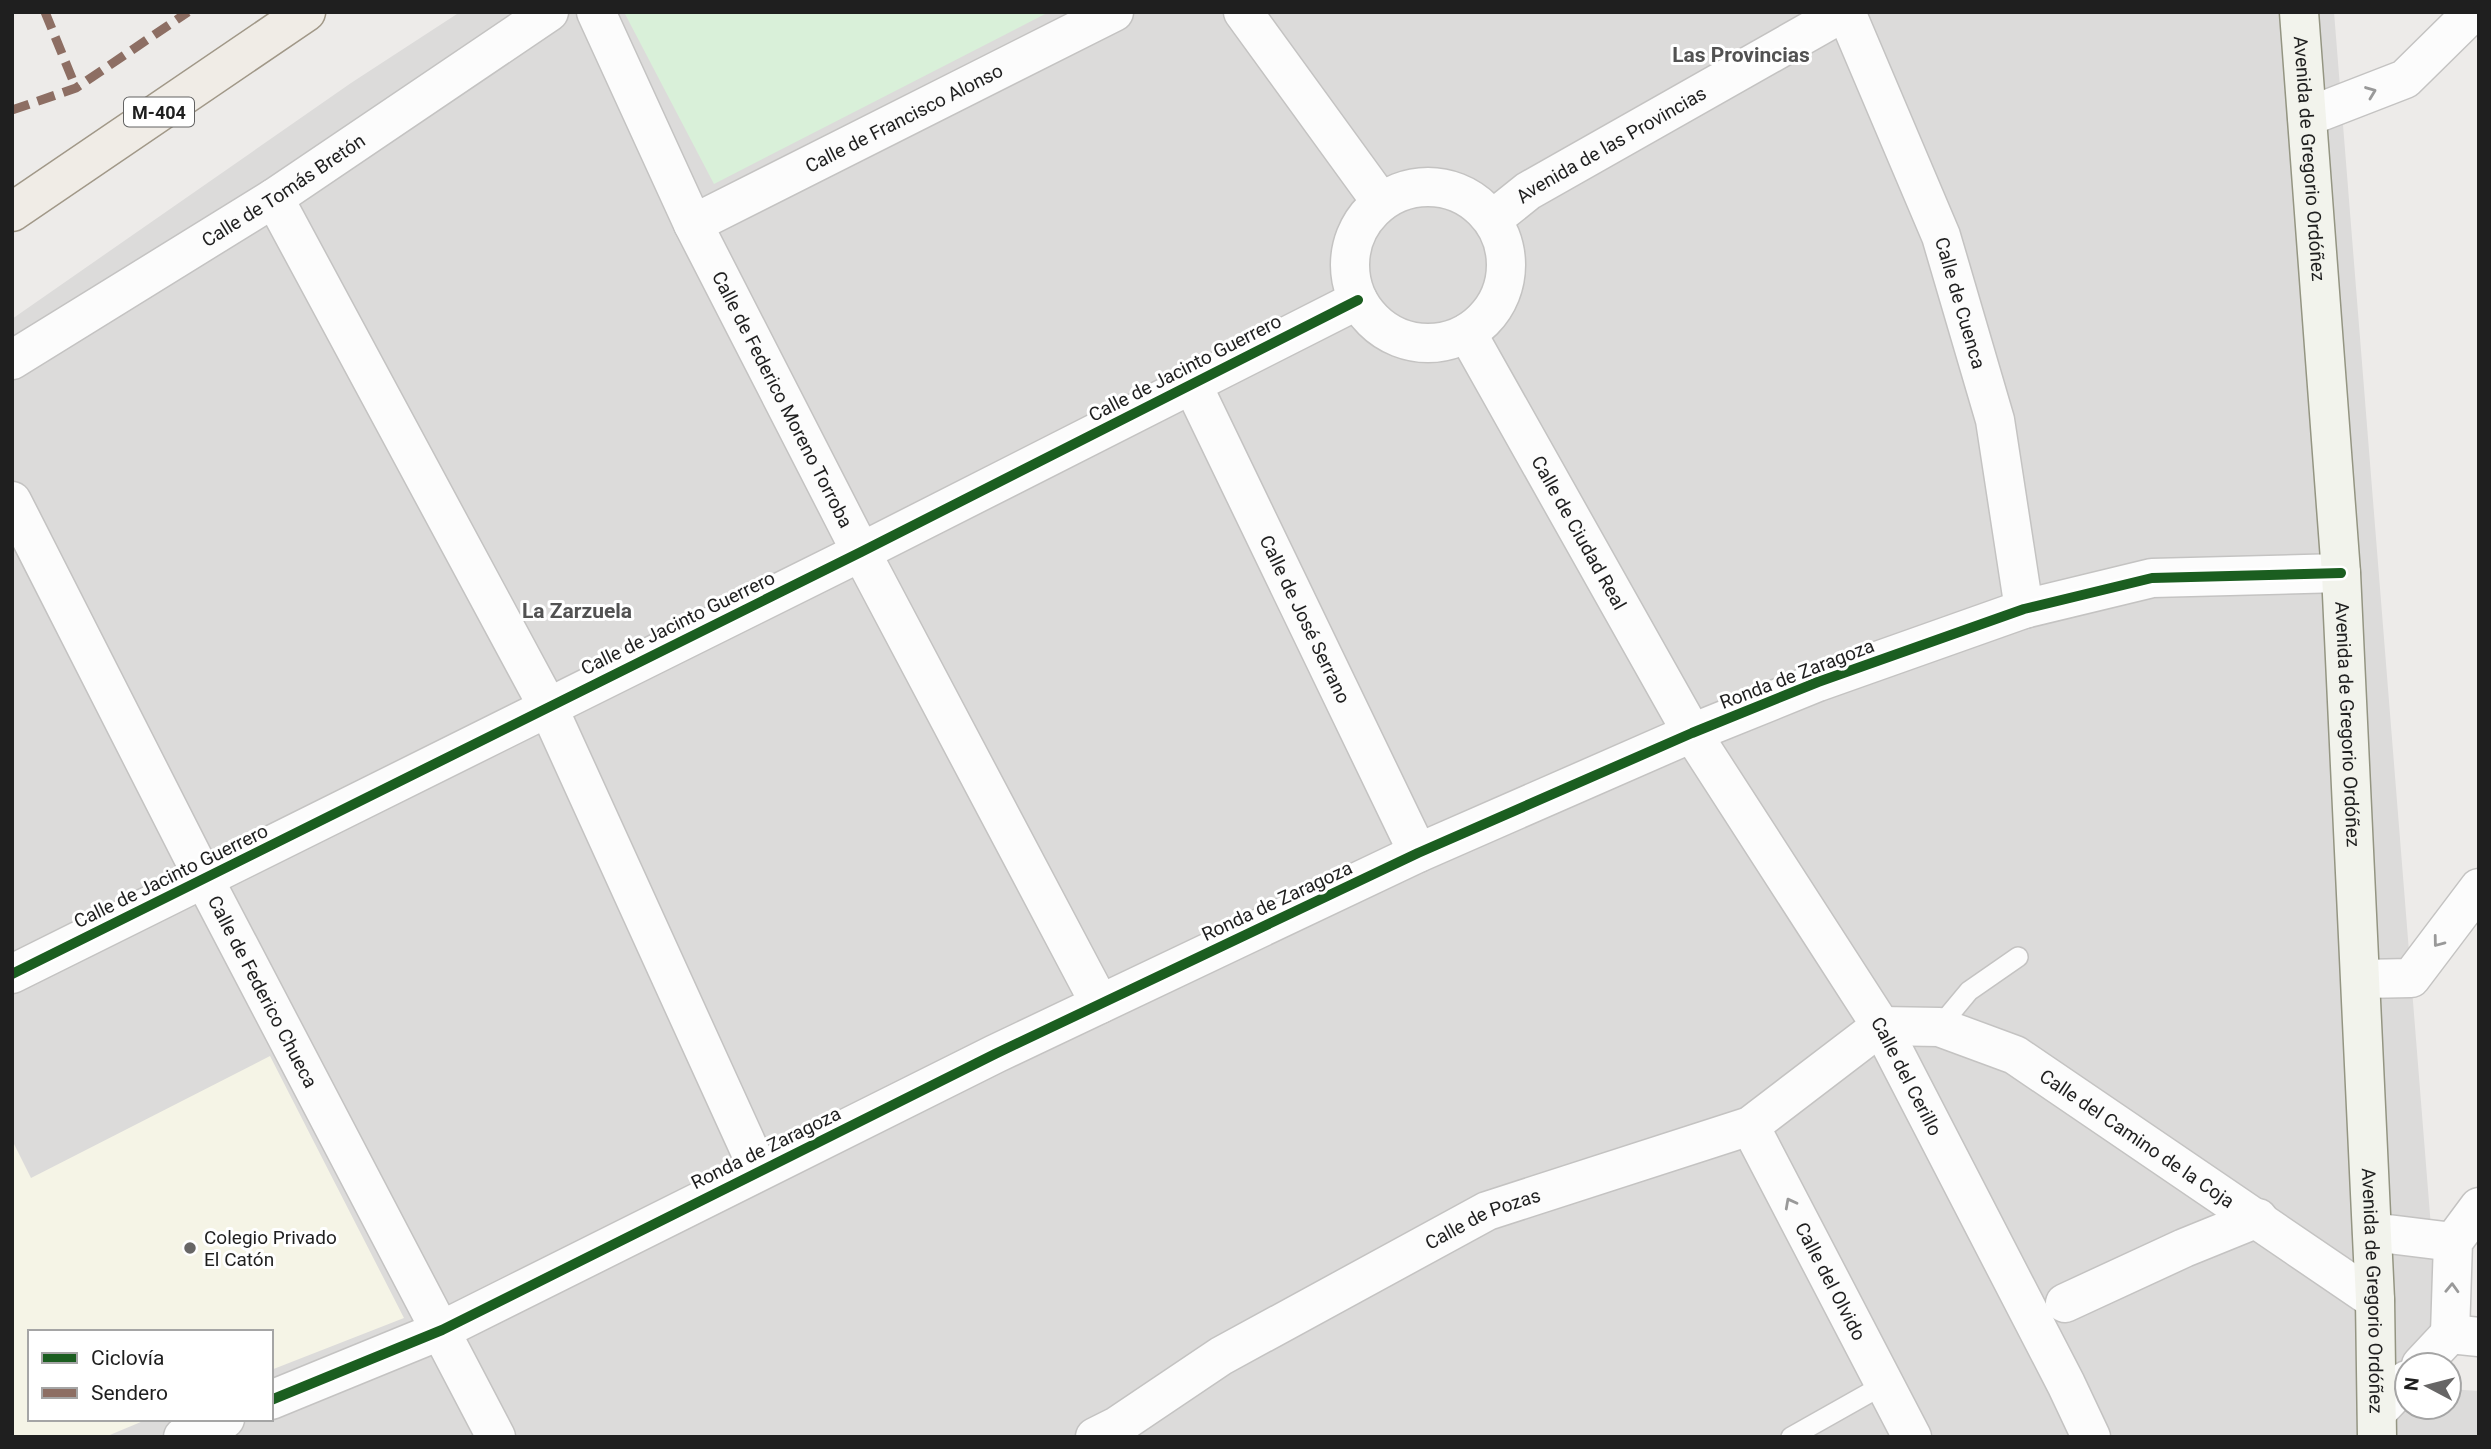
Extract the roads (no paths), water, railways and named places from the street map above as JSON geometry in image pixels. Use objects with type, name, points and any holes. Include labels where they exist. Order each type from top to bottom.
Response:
[{"type":"main road","name":"M-404","points":[[12,212],[306,12]]},
{"type":"street","name":"Calle de Tomás Bretón","points":[[12,360],[274,198],[548,12]]},
{"type":"street","name":"Calle de Federico Moreno Torroba","points":[[596,12],[693,224],[861,552],[1100,1004]]},
{"type":"street","name":"Calle de Francisco Alonso","points":[[693,224],[1114,12]]},
{"type":"street","points":[[1243,12],[1381,202]]},
{"type":"street","name":"Avenida de las Provincias","points":[[1493,219],[1528,191],[1845,12]]},
{"type":"street","name":"Calle de Cuenca","points":[[1845,12],[1941,236],[1995,420],[2024,609]]},
{"type":"street","name":"Avenida de Gregorio Ordóñez","points":[[2299,12],[2341,573],[2362,979],[2375,1300],[2377,1424]]},
{"type":"street","points":[[2307,117],[2404,79],[2473,13],[2479,14]]},
{"type":"street","points":[[1428,186],[1452,190],[1475,201],[1493,219],[1504,243],[1507,269],[1501,294],[1487,317],[1467,333],[1443,342],[1418,343],[1394,336],[1373,321],[1358,300],[1351,274],[1352,247],[1362,222],[1381,202],[1403,190],[1428,186]]},
{"type":"street","points":[[274,198],[548,707],[759,1171]]},
{"type":"street","name":"Calle de Jacinto Guerrero","points":[[12,974],[861,552],[1358,300]]},
{"type":"street","name":"Calle de Ciudad Real","points":[[1467,333],[1692,733]]},
{"type":"street","name":"Calle de José Serrano","points":[[1192,384],[1418,853]]},
{"type":"street","name":"Calle de Federico Chueca","points":[[12,500],[204,879],[496,1437]]},
{"type":"street","name":"Ronda de Zaragoza","points":[[273,1399],[442,1330],[1100,1004],[1418,853],[1692,733],[1818,682],[2024,609],[2152,578],[2341,573]]},
{"type":"street","name":"Calle del Cerillo","points":[[1692,733],[1881,1026],[2091,1437]]},
{"type":"street","points":[[2362,979],[2411,978],[2479,888]]},
{"type":"street","name":"Calle del Camino de la Coja","points":[[1881,1026],[1939,1027],[2015,1055],[2375,1300]]},
{"type":"street","name":"Calle de Pozas","points":[[1112,1433],[1221,1356],[1487,1211],[1750,1126],[1881,1026]]},
{"type":"street","name":"Calle del Olvido","points":[[1750,1126],[1912,1437]]},
{"type":"street","points":[[2441,1351],[2464,1335],[2453,1242],[2479,1207]]},
{"type":"street","points":[[2065,1303],[2184,1248],[2258,1218]]},
{"type":"street","points":[[2372,1232],[2453,1242]]},
{"type":"street","points":[[2377,1424],[2393,1401]]},
{"type":"street","points":[[183,1437],[220,1421]]},
{"type":"lane","points":[[1939,1027],[1969,991],[2018,957]]},
{"type":"lane","points":[[1791,1437],[1885,1384]]},
{"type":"place","name":"Colegio Privado El Catón","points":[[190,1248]]},
{"type":"district","name":"Las Provincias","points":[[1741,55]]},
{"type":"district","name":"La Zarzuela","points":[[577,611]]}]
